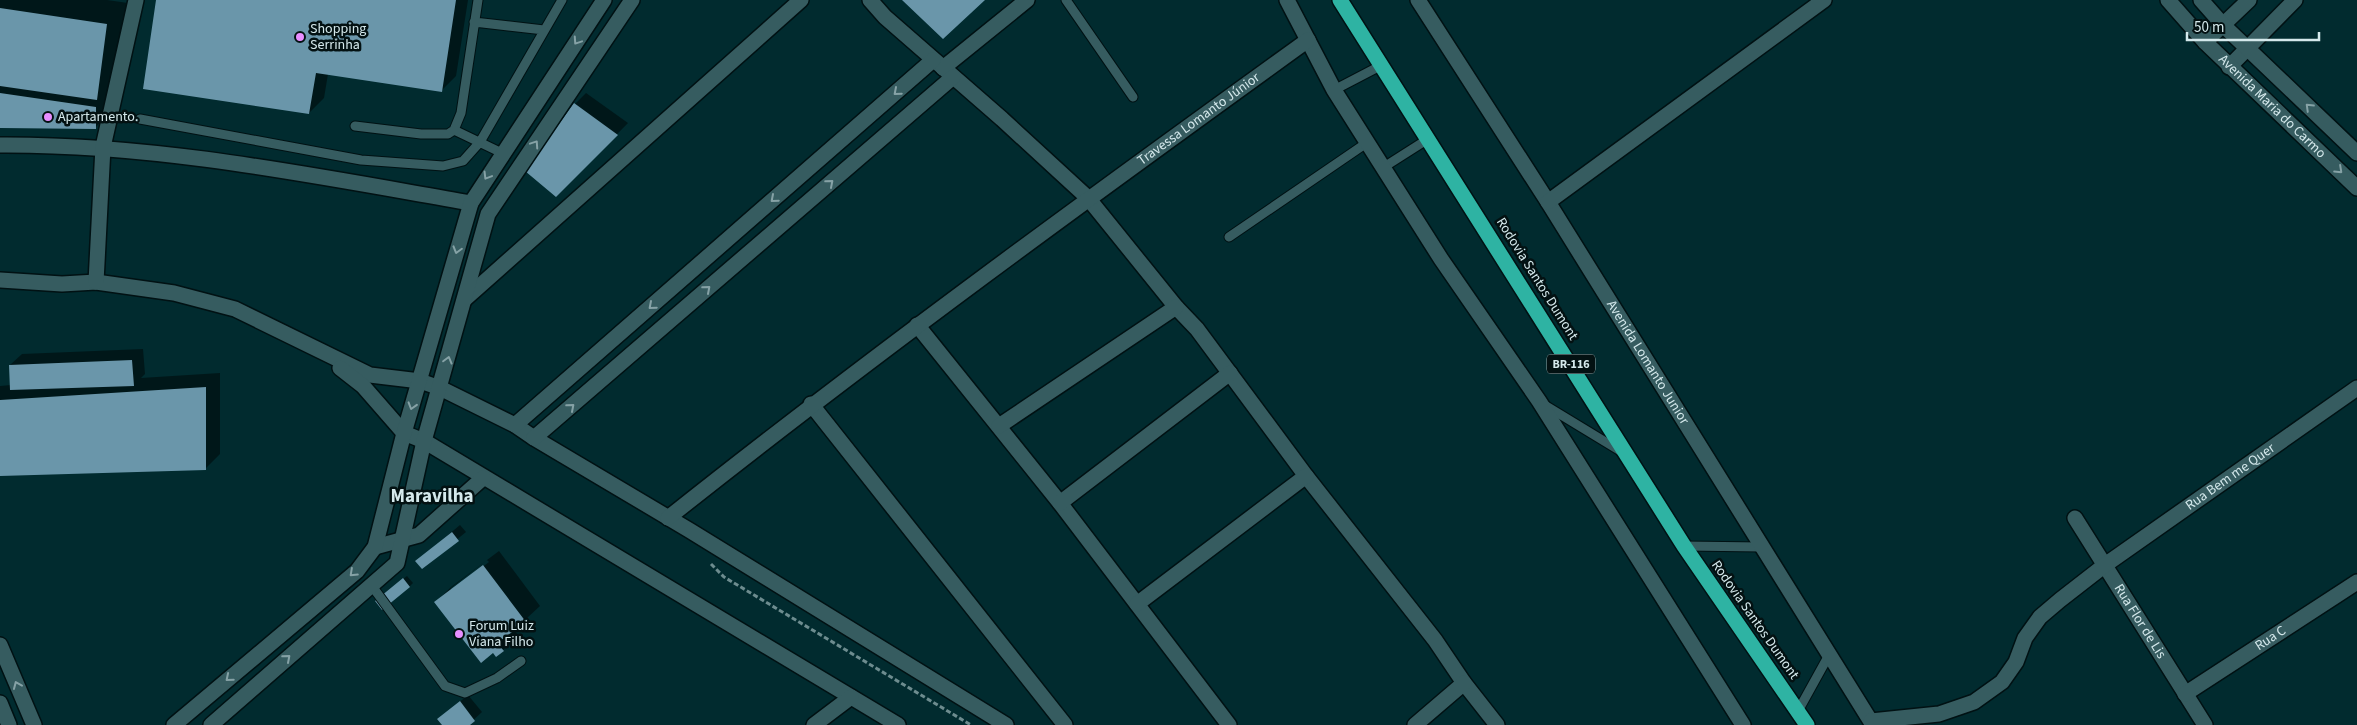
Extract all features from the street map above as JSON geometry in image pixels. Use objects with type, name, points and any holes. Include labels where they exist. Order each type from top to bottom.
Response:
[{"type":"highway","name":"Rodovia Santos Dumont","points":[[1340,0],[1684,546],[1807,725]]},
{"type":"street","points":[[96,282],[103,147],[136,0]]},
{"type":"street","points":[[174,725],[357,570],[375,547],[404,433],[471,203],[604,0]]},
{"type":"street","points":[[217,723],[397,563],[424,441],[488,214],[632,0]]},
{"type":"street","points":[[465,298],[801,0]]},
{"type":"street","points":[[870,0],[885,17],[1088,198],[1176,307],[1197,330],[1306,476],[1435,640],[1464,683],[1497,725]]},
{"type":"street","points":[[515,425],[1027,0]]},
{"type":"street","name":"Avenida Lomanto Junior","points":[[1418,0],[1548,202],[1872,723]]},
{"type":"street","points":[[1548,202],[1824,0]]},
{"type":"street","name":"Avenida Maria do Carmo","points":[[2168,0],[2230,67],[2357,188]]},
{"type":"street","name":"Avenida Maria do Carmo","points":[[2201,0],[2224,26],[2357,152]]},
{"type":"street","points":[[2205,42],[2250,0]]},
{"type":"street","points":[[2230,67],[2295,0]]},
{"type":"street","points":[[1289,1],[1334,90],[1441,259],[1539,401],[1743,725]]},
{"type":"street","name":"Travessa Lomanto Júnior","points":[[668,518],[811,404],[1088,198],[1308,40]]},
{"type":"street","points":[[534,438],[943,68]]},
{"type":"street","points":[[0,145],[103,147],[294,172],[471,203],[488,214]]},
{"type":"street","points":[[502,153],[521,165]]},
{"type":"street","points":[[0,280],[62,284],[96,282],[174,293],[236,309],[370,375],[420,382],[440,388],[515,425],[1006,725]]},
{"type":"street","points":[[999,426],[1176,307]]},
{"type":"street","points":[[917,325],[1060,503],[1229,725]]},
{"type":"street","points":[[318,351],[363,386],[404,433],[424,441],[898,725]]},
{"type":"street","points":[[1060,503],[1230,373]]},
{"type":"street","name":"Rua Bem me Quer","points":[[1872,723],[1939,714],[1974,702],[2002,682],[2016,662],[2025,638],[2040,617],[2105,565],[2357,388]]},
{"type":"street","points":[[811,404],[1065,725]]},
{"type":"street","points":[[1137,604],[1306,476]]},
{"type":"street","points":[[375,547],[419,535],[483,478]]},
{"type":"street","name":"Rua Flor de Lis","points":[[2075,518],[2205,725]]},
{"type":"street","name":"Rua C","points":[[2185,694],[2357,582]]},
{"type":"street","points":[[0,645],[34,725]]},
{"type":"street","points":[[1415,725],[1464,683]]},
{"type":"street","points":[[814,725],[851,697]]},
{"type":"street","points":[[0,703],[9,725]]},
{"type":"lane","points":[[355,126],[422,134],[448,134],[454,130],[462,113],[478,0]]},
{"type":"lane","points":[[140,120],[361,160],[443,166],[463,161],[480,142],[562,0]]},
{"type":"lane","points":[[1066,0],[1133,97]]},
{"type":"lane","points":[[474,22],[544,30]]},
{"type":"lane","points":[[1334,90],[1382,65]]},
{"type":"lane","points":[[454,130],[502,153]]},
{"type":"lane","points":[[1384,167],[1428,139]]},
{"type":"lane","points":[[1229,237],[1368,142]]},
{"type":"lane","points":[[1539,401],[1630,458]]},
{"type":"lane","points":[[1684,546],[1762,547]]},
{"type":"lane","points":[[372,586],[444,686],[465,693],[498,678],[521,661]]},
{"type":"lane","points":[[1798,711],[1830,655]]},
{"type":"path","points":[[704,557],[724,577],[971,725]]},
{"type":"building","name":"Shopping Serrinha","points":[[156,0],[456,0],[442,92],[316,73],[309,114],[143,89]]},
{"type":"building","points":[[902,0],[985,0],[943,39]]},
{"type":"building","points":[[0,8],[107,24],[97,100],[0,86]]},
{"type":"building","name":"Apartamento.","points":[[0,93],[96,107],[96,129],[0,128]]},
{"type":"building","points":[[574,103],[618,135],[556,197],[525,171]]},
{"type":"building","points":[[132,360],[134,386],[10,390],[9,365]]},
{"type":"building","points":[[206,387],[206,470],[0,476],[0,400]]},
{"type":"building","points":[[452,532],[459,541],[422,569],[415,561]]},
{"type":"building","points":[[483,565],[526,622],[497,643],[504,651],[496,657],[493,653],[481,663],[434,602]]},
{"type":"building","points":[[403,578],[410,587],[382,610],[375,601]]},
{"type":"building","points":[[460,701],[475,721],[470,725],[442,725],[437,719]]},
{"type":"place","name":"Shopping Serrinha","points":[[300,37]]},
{"type":"place","name":"Apartamento.","points":[[48,117]]},
{"type":"place","name":"Forum Luiz Viana Filho","points":[[459,634]]},
{"type":"district","name":"Maravilha","points":[[432,496]]}]
